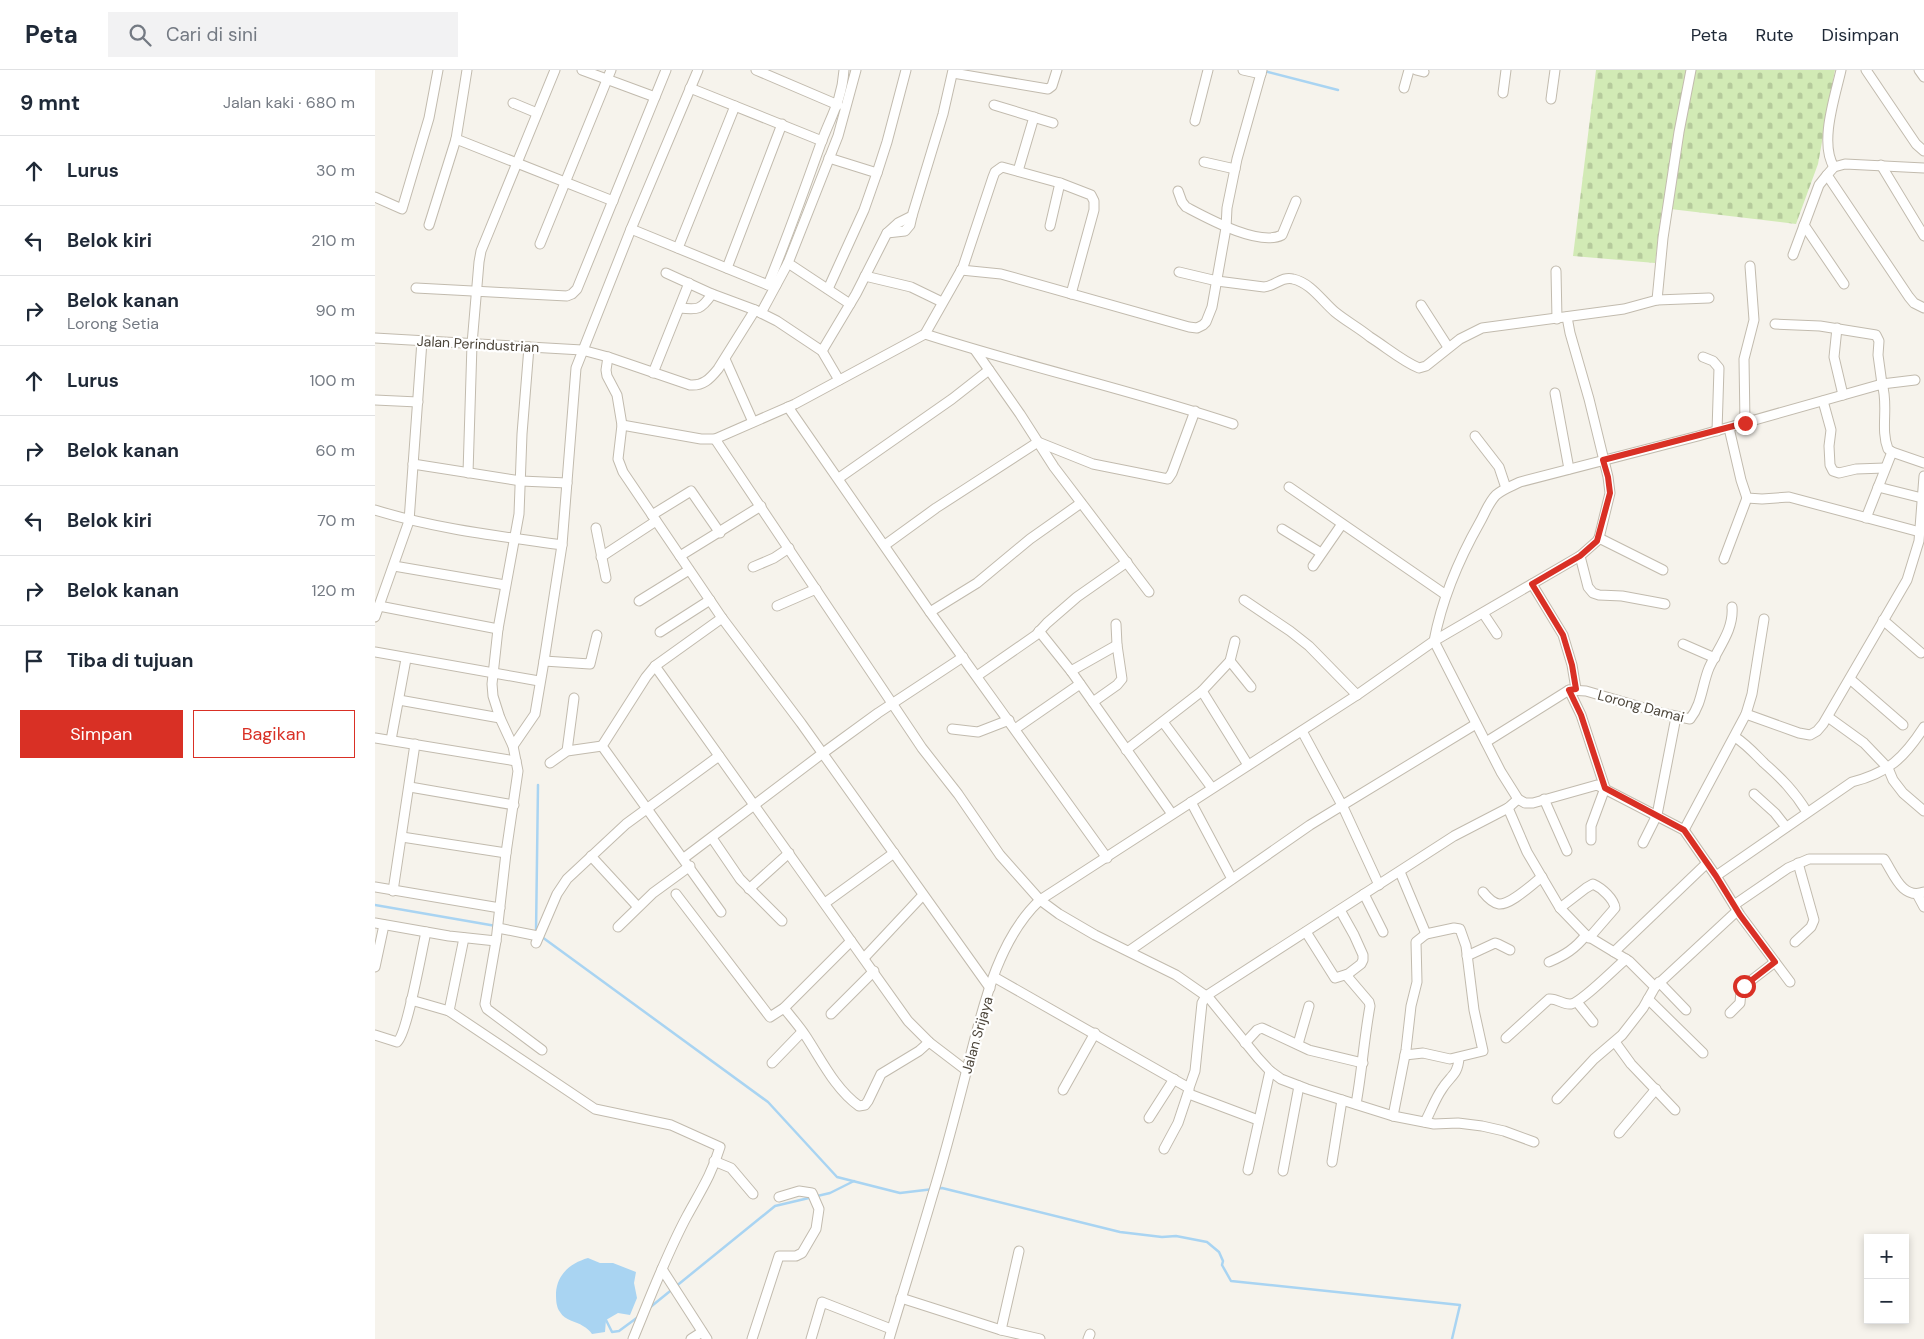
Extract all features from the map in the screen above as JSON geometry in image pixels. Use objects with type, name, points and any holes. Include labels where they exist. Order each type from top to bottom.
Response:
[{"type":"street","points":[[375,197],[402,209],[429,118],[438,70]]},
{"type":"street","points":[[429,225],[456,139],[467,70]]},
{"type":"street","points":[[468,473],[472,344],[481,252],[555,70]]},
{"type":"street","points":[[583,70],[655,98]]},
{"type":"street","points":[[540,244],[611,70]]},
{"type":"street","points":[[416,288],[567,296],[572,294],[577,289],[666,70]]},
{"type":"street","points":[[513,746],[535,714],[539,681],[544,661],[563,545],[576,368],[631,229],[698,70]]},
{"type":"street","points":[[755,70],[838,105]]},
{"type":"street","points":[[772,285],[822,140],[838,105],[844,70]]},
{"type":"street","points":[[772,285],[788,263],[846,112],[857,70]]},
{"type":"street","points":[[828,289],[877,174],[906,70]]},
{"type":"street","points":[[822,351],[850,304],[887,233],[898,222],[912,216],[943,114],[953,71],[1048,89],[1052,86],[1057,70]]},
{"type":"street","points":[[1195,121],[1207,70]]},
{"type":"street","points":[[961,270],[1001,274],[1197,328],[1206,322],[1217,281],[1226,228],[1227,208],[1235,169],[1261,72],[1243,70]]},
{"type":"street","points":[[1404,88],[1409,70]]},
{"type":"street","points":[[1503,93],[1507,70]]},
{"type":"street","points":[[1551,99],[1555,70]]},
{"type":"street","points":[[1657,300],[1663,238],[1676,150],[1691,70]]},
{"type":"street","points":[[1793,255],[1819,185],[1827,175],[1832,164],[1827,150],[1833,103],[1841,70]]},
{"type":"street","points":[[1866,70],[1916,144],[1924,151]]},
{"type":"street","points":[[1919,70],[1924,77]]},
{"type":"street","points":[[690,88],[822,140]]},
{"type":"street","points":[[513,103],[537,113]]},
{"type":"street","points":[[994,105],[1053,123]]},
{"type":"street","points":[[678,248],[735,106]]},
{"type":"street","points":[[1018,171],[1034,117]]},
{"type":"street","points":[[727,268],[782,124]]},
{"type":"street","points":[[456,139],[613,201]]},
{"type":"street","points":[[829,158],[877,174]]},
{"type":"street","points":[[1204,162],[1235,169]]},
{"type":"street","points":[[1832,164],[1924,168]]},
{"type":"street","points":[[1881,166],[1924,236]]},
{"type":"street","points":[[622,425],[701,439],[715,439],[788,407],[925,334],[961,270],[977,230],[995,172],[1002,167],[1088,192],[1094,201],[1092,219],[1071,294]]},
{"type":"street","points":[[1827,175],[1909,297],[1924,308]]},
{"type":"street","points":[[1050,226],[1060,183]]},
{"type":"street","points":[[1178,191],[1181,202],[1186,207],[1226,228],[1269,239],[1277,238],[1285,232],[1296,201]]},
{"type":"street","points":[[1804,225],[1845,284]]},
{"type":"street","points":[[631,229],[772,285]]},
{"type":"street","points":[[788,263],[850,304]]},
{"type":"street","points":[[1745,423],[1744,359],[1753,320],[1750,266]]},
{"type":"street","points":[[1556,271],[1557,319]]},
{"type":"street","points":[[1179,272],[1217,281],[1264,288],[1272,286],[1285,278],[1293,279],[1312,289],[1323,302],[1340,316],[1402,359],[1419,368],[1426,366],[1460,338],[1482,328],[1623,309],[1657,300],[1709,298]]},
{"type":"street","points":[[666,273],[777,321],[822,351],[839,380]]},
{"type":"street","points":[[865,276],[911,286],[942,302]]},
{"type":"street","points":[[653,373],[689,283]]},
{"type":"street","name":"Jalan Perindustrian","points":[[375,338],[582,350],[609,357],[690,385],[696,385],[711,377],[725,359],[758,312],[772,285]]},
{"type":"street","points":[[680,308],[696,310],[704,305],[712,294]]},
{"type":"street","points":[[1421,305],[1448,347]]},
{"type":"street","points":[[1567,317],[1608,477],[1610,493],[1599,538],[1663,570]]},
{"type":"street","points":[[1775,324],[1837,328],[1879,338],[1878,355],[1886,402],[1886,444],[1892,452],[1924,464]]},
{"type":"street","points":[[1837,328],[1834,357],[1843,395]]},
{"type":"street","points":[[925,334],[975,350],[1195,411],[1233,424]]},
{"type":"street","points":[[375,617],[409,521],[422,341]]},
{"type":"street","points":[[529,347],[522,434],[521,481],[515,538],[498,629],[492,690],[499,718],[513,746],[518,771],[506,853],[497,941],[486,1006],[542,1050]]},
{"type":"street","points":[[975,350],[1053,467],[1149,592]]},
{"type":"street","points":[[609,357],[606,370],[607,376],[617,395],[622,425],[618,459],[623,472],[723,618],[823,752],[990,988]]},
{"type":"street","points":[[1703,357],[1713,361],[1719,368],[1717,431]]},
{"type":"street","points":[[725,359],[753,422]]},
{"type":"street","points":[[839,478],[952,399],[989,370]]},
{"type":"street","points":[[1790,982],[1736,908],[1684,830],[1597,785],[1544,800],[1525,803],[1518,799],[1485,742],[1434,641],[1446,595],[1473,534],[1491,501],[1506,488],[1520,482],[1729,428],[1882,384],[1915,380]]},
{"type":"street","points":[[1555,393],[1569,470]]},
{"type":"street","points":[[375,400],[418,402]]},
{"type":"street","points":[[1823,401],[1831,430],[1829,446],[1830,465],[1833,471],[1839,473],[1885,468]]},
{"type":"street","points":[[788,407],[930,612],[1107,858]]},
{"type":"street","points":[[1038,442],[1093,464],[1168,479],[1173,473],[1195,411]]},
{"type":"street","points":[[1724,560],[1747,498],[1729,428]]},
{"type":"street","points":[[1475,436],[1499,467],[1506,488]]},
{"type":"street","points":[[715,439],[891,704],[1000,855],[1040,900],[1059,914],[1095,935],[1176,975],[1209,998],[1269,1071],[1281,1079],[1393,1116],[1425,1122],[1482,1126],[1504,1131],[1535,1142]]},
{"type":"street","points":[[885,545],[935,508],[1038,442]]},
{"type":"street","points":[[1866,518],[1892,452]]},
{"type":"street","points":[[413,464],[521,481],[567,483]]},
{"type":"street","points":[[1746,714],[1799,733],[1810,735],[1817,731],[1850,679],[1907,580],[1919,541],[1924,476]]},
{"type":"street","points":[[1289,487],[1446,595]]},
{"type":"street","points":[[1878,487],[1922,498]]},
{"type":"street","points":[[601,557],[691,492],[720,533]]},
{"type":"street","points":[[1747,498],[1789,497],[1920,532]]},
{"type":"street","points":[[930,612],[977,582],[1030,539],[1081,502]]},
{"type":"street","points":[[680,556],[761,506]]},
{"type":"street","points":[[375,510],[409,521],[563,545]]},
{"type":"street","points":[[1313,566],[1342,524]]},
{"type":"street","points":[[596,528],[606,578]]},
{"type":"street","points":[[1282,529],[1321,553]]},
{"type":"street","name":"Jalan Srijaya","points":[[901,1298],[933,1196],[990,988],[1009,939],[1040,900],[1357,695],[1434,641],[1580,556],[1599,538]]},
{"type":"street","points":[[753,567],[774,558],[789,548]]},
{"type":"street","points":[[1580,556],[1588,587],[1593,593],[1665,604]]},
{"type":"street","points":[[977,676],[1039,631],[1077,598],[1127,562]]},
{"type":"street","points":[[394,566],[505,585]]},
{"type":"street","points":[[639,600],[689,570]]},
{"type":"street","points":[[1532,584],[1563,635],[1572,665],[1572,690],[1605,788],[1591,826],[1591,840]]},
{"type":"street","points":[[777,606],[816,590]]},
{"type":"street","points":[[660,632],[711,600]]},
{"type":"street","points":[[1244,600],[1309,646],[1357,695]]},
{"type":"street","points":[[379,606],[498,629]]},
{"type":"street","name":"Lorong Damai","points":[[1572,690],[1689,720],[1697,707],[1709,669],[1729,630],[1732,607]]},
{"type":"street","points":[[1483,613],[1497,634]]},
{"type":"street","points":[[550,763],[567,751],[602,746],[655,666],[723,618]]},
{"type":"street","points":[[1684,830],[1746,714],[1752,694],[1764,619]]},
{"type":"street","points":[[1883,620],[1921,653]]},
{"type":"street","points":[[1093,702],[1117,685],[1122,678],[1116,624]]},
{"type":"street","points":[[1039,631],[1071,671],[1172,814]]},
{"type":"street","points":[[544,661],[590,664],[597,636]]},
{"type":"street","points":[[1125,750],[1202,691],[1230,661],[1235,642]]},
{"type":"street","points":[[1683,644],[1715,658]]},
{"type":"street","points":[[1071,671],[1117,645]]},
{"type":"street","points":[[375,652],[539,681]]},
{"type":"street","points":[[684,858],[823,752],[891,704],[963,657]]},
{"type":"street","points":[[391,740],[406,659]]},
{"type":"street","points":[[1230,661],[1251,687]]},
{"type":"street","points":[[655,666],[908,1021],[929,1042],[967,1071]]},
{"type":"street","points":[[1850,679],[1903,726]]},
{"type":"street","points":[[1015,729],[1080,684]]},
{"type":"street","points":[[1485,742],[1572,690]]},
{"type":"street","points":[[1202,691],[1248,765]]},
{"type":"street","points":[[567,751],[574,698]]},
{"type":"street","points":[[399,700],[499,718]]},
{"type":"street","points":[[1827,716],[1864,743],[1888,768],[1893,780],[1903,793],[1924,811]]},
{"type":"street","points":[[1643,843],[1657,815],[1676,717]]},
{"type":"street","points":[[952,729],[978,732],[1009,720]]},
{"type":"street","points":[[1163,722],[1212,788]]},
{"type":"street","points":[[1129,951],[1310,825],[1343,807],[1477,724]]},
{"type":"street","points":[[1716,876],[1852,782],[1873,777],[1888,768],[1910,748],[1924,727]]},
{"type":"street","points":[[1302,731],[1343,807],[1379,885]]},
{"type":"street","points":[[1735,737],[1782,778],[1796,794],[1807,812]]},
{"type":"street","points":[[375,738],[516,761]]},
{"type":"street","points":[[393,891],[415,744]]},
{"type":"street","points":[[602,746],[721,912]]},
{"type":"street","points":[[498,927],[538,936],[562,885],[591,856],[625,824],[719,756]]},
{"type":"street","points":[[410,787],[513,805]]},
{"type":"street","points":[[1754,794],[1775,813],[1786,827]]},
{"type":"street","points":[[1164,1149],[1178,1123],[1195,1071],[1202,1003],[1206,996],[1454,836],[1508,808],[1518,799]]},
{"type":"street","points":[[1544,800],[1567,851]]},
{"type":"street","points":[[1191,802],[1232,879]]},
{"type":"street","points":[[1508,808],[1527,852],[1560,908],[1588,936],[1625,959],[1686,1010]]},
{"type":"street","points":[[402,837],[506,853]]},
{"type":"street","points":[[712,838],[749,889],[782,921]]},
{"type":"street","points":[[749,889],[789,853]]},
{"type":"street","points":[[825,904],[894,853]]},
{"type":"street","points":[[591,856],[639,907]]},
{"type":"street","points":[[1557,1099],[1594,1059],[1622,1035],[1657,985],[1736,908],[1788,868],[1809,859],[1884,859],[1901,886],[1910,894],[1920,893],[1924,907]]},
{"type":"street","points":[[1614,952],[1707,863]]},
{"type":"street","points":[[1795,942],[1811,927],[1813,920],[1798,863]]},
{"type":"street","points":[[618,927],[653,893],[689,866]]},
{"type":"street","points":[[1400,872],[1426,934]]},
{"type":"street","points":[[1483,892],[1492,901],[1499,904],[1507,902],[1542,877]]},
{"type":"street","points":[[1549,962],[1576,948],[1615,908],[1612,900],[1593,884],[1560,908]]},
{"type":"street","points":[[375,887],[500,908]]},
{"type":"street","points":[[676,894],[769,1016],[784,1008],[851,940]]},
{"type":"street","points":[[864,958],[923,894]]},
{"type":"street","points":[[1364,894],[1383,932]]},
{"type":"street","points":[[1306,932],[1335,978],[1346,975],[1361,964],[1363,955],[1340,910]]},
{"type":"street","points":[[375,966],[380,924],[464,938],[497,941]]},
{"type":"street","points":[[1393,1116],[1405,1055],[1411,1006],[1417,982],[1417,942],[1426,934],[1454,928],[1460,929],[1467,956],[1474,1010],[1483,1051],[1450,1059],[1423,1053],[1405,1055]]},
{"type":"street","points":[[375,1035],[397,1042],[400,1040],[426,932]]},
{"type":"street","points":[[449,1010],[464,938]]},
{"type":"street","points":[[1467,956],[1495,943],[1510,950]]},
{"type":"street","points":[[1506,1038],[1549,999],[1553,998],[1564,1004],[1577,1002],[1625,959]]},
{"type":"street","points":[[1730,1013],[1740,1003],[1741,990],[1744,986],[1775,962]]},
{"type":"street","points":[[831,1014],[873,972]]},
{"type":"street","points":[[1346,975],[1369,1002],[1370,1006],[1363,1041],[1363,1063],[1356,1104]]},
{"type":"street","points":[[994,977],[1174,1079],[1189,1091],[1258,1120]]},
{"type":"street","points":[[1648,999],[1703,1053]]},
{"type":"street","points":[[411,1000],[449,1010],[595,1109],[671,1125],[719,1146],[706,1183],[687,1216],[662,1269],[633,1339]]},
{"type":"street","points":[[1577,1002],[1593,1022]]},
{"type":"street","points":[[1298,1044],[1309,1006]]},
{"type":"street","points":[[784,1008],[849,1099],[862,1106],[868,1101],[881,1074],[919,1051],[929,1042]]},
{"type":"street","points":[[1245,1043],[1257,1030],[1262,1028],[1309,1050],[1363,1063]]},
{"type":"street","points":[[772,1063],[802,1032]]},
{"type":"street","points":[[1063,1090],[1095,1033]]},
{"type":"street","points":[[1615,1042],[1631,1064],[1675,1110]]},
{"type":"street","points":[[1425,1122],[1442,1089],[1456,1074],[1459,1068],[1459,1058]]},
{"type":"street","points":[[1248,1170],[1269,1071]]},
{"type":"street","points":[[1149,1118],[1174,1079]]},
{"type":"street","points":[[1283,1171],[1299,1086]]},
{"type":"street","points":[[1619,1133],[1656,1090]]},
{"type":"street","points":[[1332,1162],[1342,1100]]},
{"type":"street","points":[[714,1161],[731,1168],[753,1194]]},
{"type":"street","points":[[752,1339],[779,1256],[796,1256],[803,1253],[816,1229],[819,1209],[814,1197],[799,1191],[779,1197]]},
{"type":"street","points":[[1001,1330],[1019,1251]]},
{"type":"street","points":[[662,1269],[705,1335],[691,1339]]},
{"type":"street","points":[[889,1339],[901,1298],[1001,1330],[1040,1339]]},
{"type":"street","points":[[811,1339],[823,1302],[891,1329]]},
{"type":"green space","points":[[1596,70],[1835,70],[1818,164],[1796,224],[1662,208],[1655,263],[1573,256]]},
{"type":"water","points":[[588,1258],[600,1263],[613,1263],[636,1272],[634,1283],[637,1298],[630,1315],[618,1313],[606,1320],[605,1332],[592,1334],[580,1324],[562,1315],[556,1298],[559,1280],[566,1270]]},
{"type":"waterway","points":[[1264,71],[1338,90]]},
{"type":"waterway","points":[[536,933],[538,785]]},
{"type":"waterway","points":[[375,905],[496,926]]},
{"type":"waterway","points":[[542,937],[768,1102],[837,1177],[900,1193],[942,1188],[1120,1232],[1162,1237],[1176,1236],[1207,1242],[1219,1252],[1223,1261],[1222,1265],[1231,1281],[1460,1305],[1452,1339]]},
{"type":"waterway","points":[[648,1309],[775,1206],[830,1193],[854,1181]]},
{"type":"waterway","points":[[606,1320],[612,1332],[619,1331],[638,1317]]},
{"type":"route","points":[[1744,986],[1775,962],[1740,915],[1684,830],[1605,788],[1601,771],[1581,715],[1569,690],[1576,689],[1572,665],[1563,635],[1532,584],[1580,556],[1599,538],[1610,493],[1603,460],[1745,423]]}]
